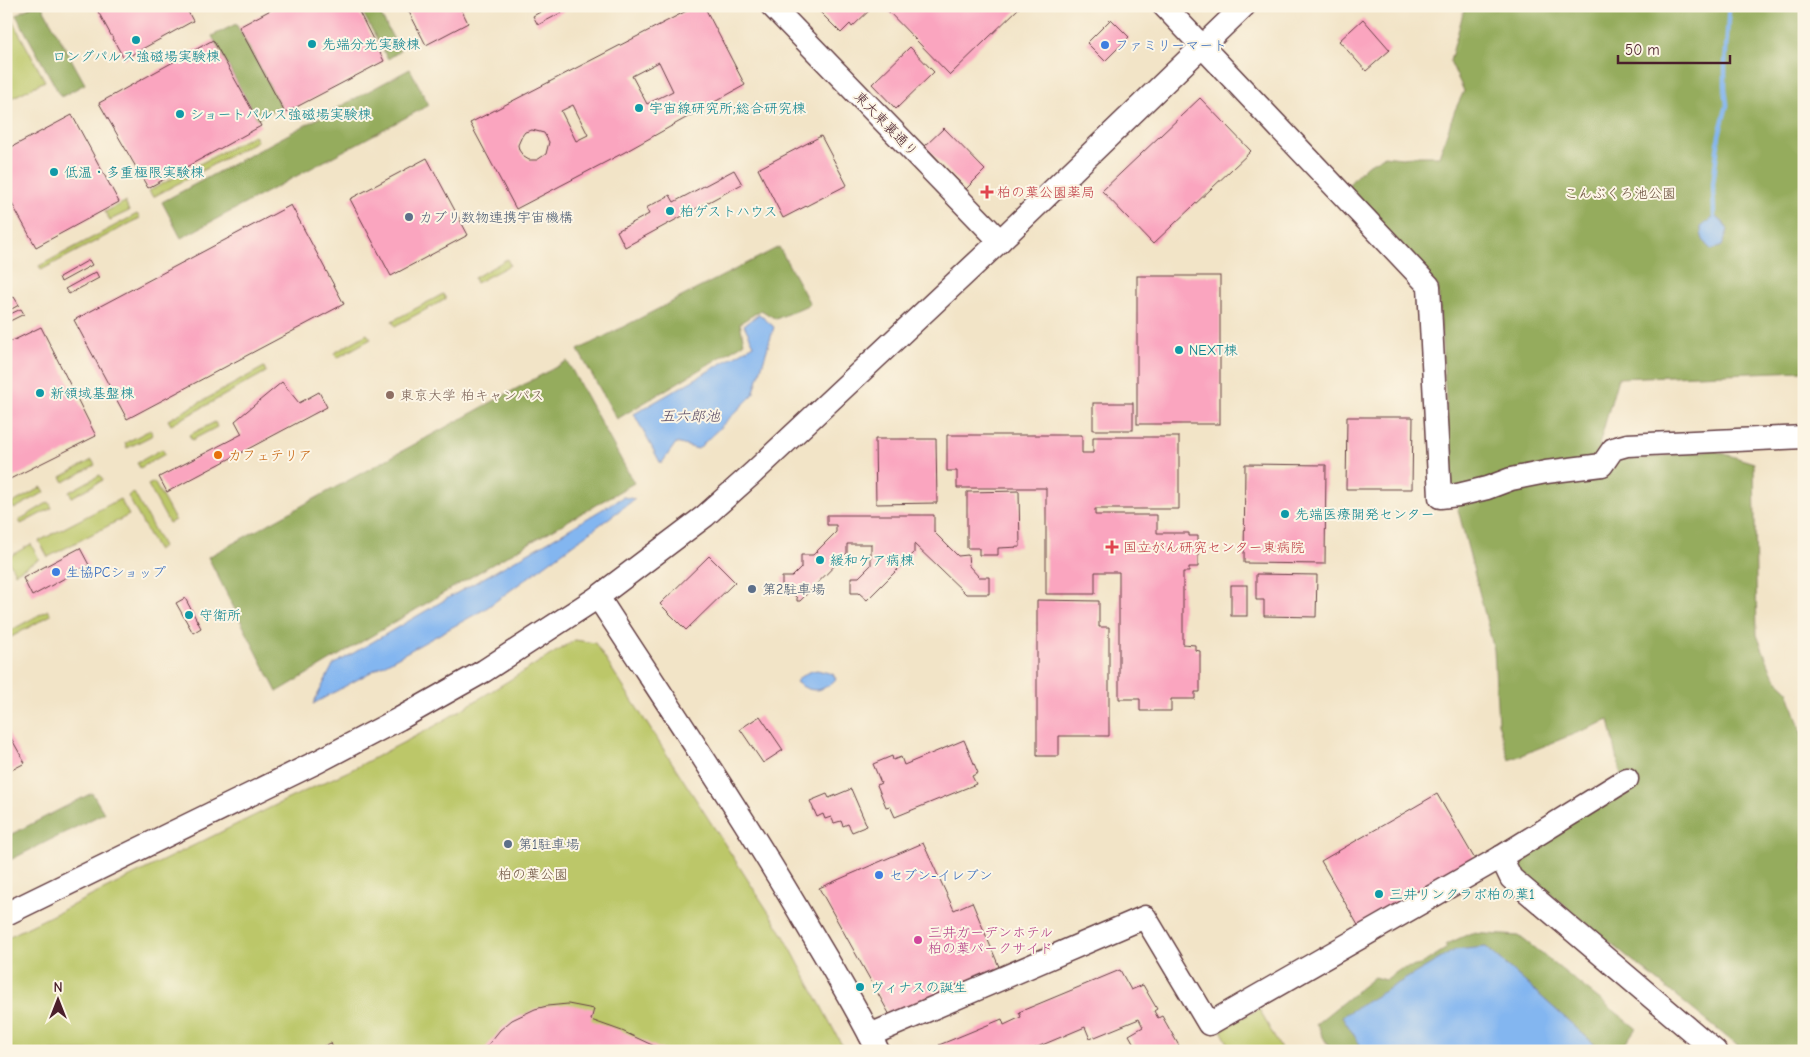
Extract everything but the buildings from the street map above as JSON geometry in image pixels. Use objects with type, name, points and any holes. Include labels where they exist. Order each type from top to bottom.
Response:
[{"type":"street","name":"東大東裏通り","points":[[772,6],[1000,241]]},
{"type":"street","points":[[1164,6],[1429,286],[1440,497],[1458,495],[1487,488],[1511,479],[1546,472],[1602,465],[1613,449],[1627,445],[1804,437]]},
{"type":"street","points":[[6,914],[319,761],[399,719],[484,671],[598,597],[706,516],[774,454],[1000,241],[1244,6]]},
{"type":"street","points":[[598,597],[715,775],[785,886],[874,1043],[1145,917],[1209,1024],[1501,857],[1627,779]]},
{"type":"street","points":[[1501,857],[1511,878],[1715,1051]]},
{"type":"green space","points":[[32,6],[42,6],[85,84],[61,97],[16,15]]},
{"type":"green space","points":[[359,6],[376,6],[400,51],[388,59]]},
{"type":"green space","name":"こんぶくろ池公園","points":[[1465,6],[1804,6],[1804,371],[1618,378],[1599,445],[1615,460],[1712,450],[1754,463],[1757,635],[1774,677],[1788,690],[1804,741],[1804,1051],[1744,1051],[1522,871],[1517,856],[1621,775],[1609,720],[1509,760],[1498,723],[1494,650],[1452,486],[1438,286],[1347,192],[1349,184],[1366,166],[1384,156],[1402,158],[1439,156],[1455,110],[1464,91],[1450,61]]},
{"type":"green space","points":[[6,9],[45,81],[6,101]]},
{"type":"green space","points":[[236,24],[281,106],[257,119],[212,36]]},
{"type":"green space","points":[[410,69],[429,105],[181,238],[162,202]]},
{"type":"green space","points":[[254,135],[257,141],[153,197],[149,191]]},
{"type":"green space","points":[[125,202],[129,211],[110,220],[105,212]]},
{"type":"green space","points":[[137,214],[140,218],[41,270],[39,266]]},
{"type":"green space","points":[[779,247],[810,304],[776,319],[761,310],[740,323],[744,343],[617,419],[578,350]]},
{"type":"green space","points":[[507,259],[510,265],[476,283],[474,278]]},
{"type":"green space","points":[[443,294],[446,299],[395,326],[392,321]]},
{"type":"green space","points":[[367,334],[371,339],[337,358],[334,353]]},
{"type":"green space","points":[[567,361],[634,483],[277,692],[208,557]]},
{"type":"green space","points":[[264,367],[266,372],[171,425],[168,420]]},
{"type":"green space","points":[[215,422],[217,427],[192,440],[189,435]]},
{"type":"green space","points":[[150,430],[153,435],[127,448],[125,443]]},
{"type":"green space","points":[[162,449],[165,454],[140,468],[137,463]]},
{"type":"green space","points":[[92,460],[95,465],[64,482],[61,477]]},
{"type":"green space","points":[[100,475],[103,480],[72,497],[69,492]]},
{"type":"green space","points":[[154,482],[175,520],[169,523],[148,485]]},
{"type":"green space","points":[[42,487],[45,492],[14,509],[11,504]]},
{"type":"green space","points":[[134,493],[163,546],[157,550],[128,496]]},
{"type":"green space","points":[[120,499],[129,515],[48,557],[39,541]]},
{"type":"green space","points":[[49,502],[52,508],[21,524],[19,520]]},
{"type":"green space","points":[[31,544],[39,559],[15,573],[7,558]]},
{"type":"green space","points":[[48,610],[51,615],[6,640],[6,633]]},
{"type":"green space","name":"柏の葉公園","points":[[575,640],[595,643],[784,936],[845,1051],[6,1051],[6,938],[290,798],[351,770],[433,727]]},
{"type":"green space","points":[[92,793],[104,813],[6,862],[6,837]]},
{"type":"green space","points":[[1471,933],[1519,936],[1636,1028],[1620,1051],[1602,1051],[1486,947],[1342,1016],[1364,1051],[1331,1051],[1316,1024],[1374,977],[1385,980],[1401,969],[1420,965],[1447,948],[1445,945]]},
{"type":"green space","points":[[1259,1009],[1282,1051],[1232,1051],[1221,1030]]},
{"type":"water","points":[[1714,216],[1723,222],[1728,230],[1722,246],[1712,250],[1703,240],[1701,227]]},
{"type":"water","name":"五六郎池","points":[[759,314],[774,327],[753,395],[698,449],[676,443],[661,464],[634,414],[754,345],[744,325]]},
{"type":"water","points":[[623,497],[635,499],[485,609],[313,704],[333,665]]},
{"type":"water","points":[[817,670],[833,674],[836,679],[826,687],[817,690],[801,686],[796,682],[805,674]]},
{"type":"water","points":[[1486,947],[1602,1051],[1364,1051],[1342,1016],[1455,950]]},
{"type":"waterway","points":[[1714,216],[1713,184],[1719,135],[1727,105],[1725,65],[1729,6]]},
{"type":"place","name":"ロングパルス強磁場実験棟","points":[[136,40]]},
{"type":"place","name":"先端分光実験棟","points":[[312,44]]},
{"type":"place","name":"ファミリーマート","points":[[1105,45]]},
{"type":"place","name":"宇宙線研究所;総合研究棟","points":[[639,108]]},
{"type":"place","name":"ショートパルス強磁場実験棟","points":[[180,114]]},
{"type":"place","name":"低温・多重極限実験棟","points":[[54,172]]},
{"type":"place","name":"柏の葉公園薬局","points":[[987,192]]},
{"type":"place","name":"柏ゲストハウス","points":[[670,211]]},
{"type":"place","name":"カブリ数物連携宇宙機構","points":[[409,217]]},
{"type":"place","name":"NEXT棟","points":[[1179,350]]},
{"type":"place","name":"新領域基盤棟","points":[[40,393]]},
{"type":"place","name":"東京大学 柏キャンパス","points":[[390,395]]},
{"type":"place","name":"カフェテリア","points":[[218,455]]},
{"type":"place","name":"先端医療開発センター","points":[[1285,514]]},
{"type":"place","name":"国立がん研究センター東病院","points":[[1112,547]]},
{"type":"place","name":"緩和ケア病棟","points":[[820,560]]},
{"type":"place","name":"生協PCショップ","points":[[56,572]]},
{"type":"place","name":"第2駐車場","points":[[752,589]]},
{"type":"place","name":"守衛所","points":[[189,615]]},
{"type":"place","name":"第1駐車場","points":[[508,844]]},
{"type":"place","name":"セブン-イレブン","points":[[879,875]]},
{"type":"place","name":"三井リンクラボ柏の葉1","points":[[1379,894]]},
{"type":"place","name":"三井ガーデンホテル 柏の葉パークサイド","points":[[918,940]]},
{"type":"place","name":"ヴィナスの誕生","points":[[860,987]]}]
